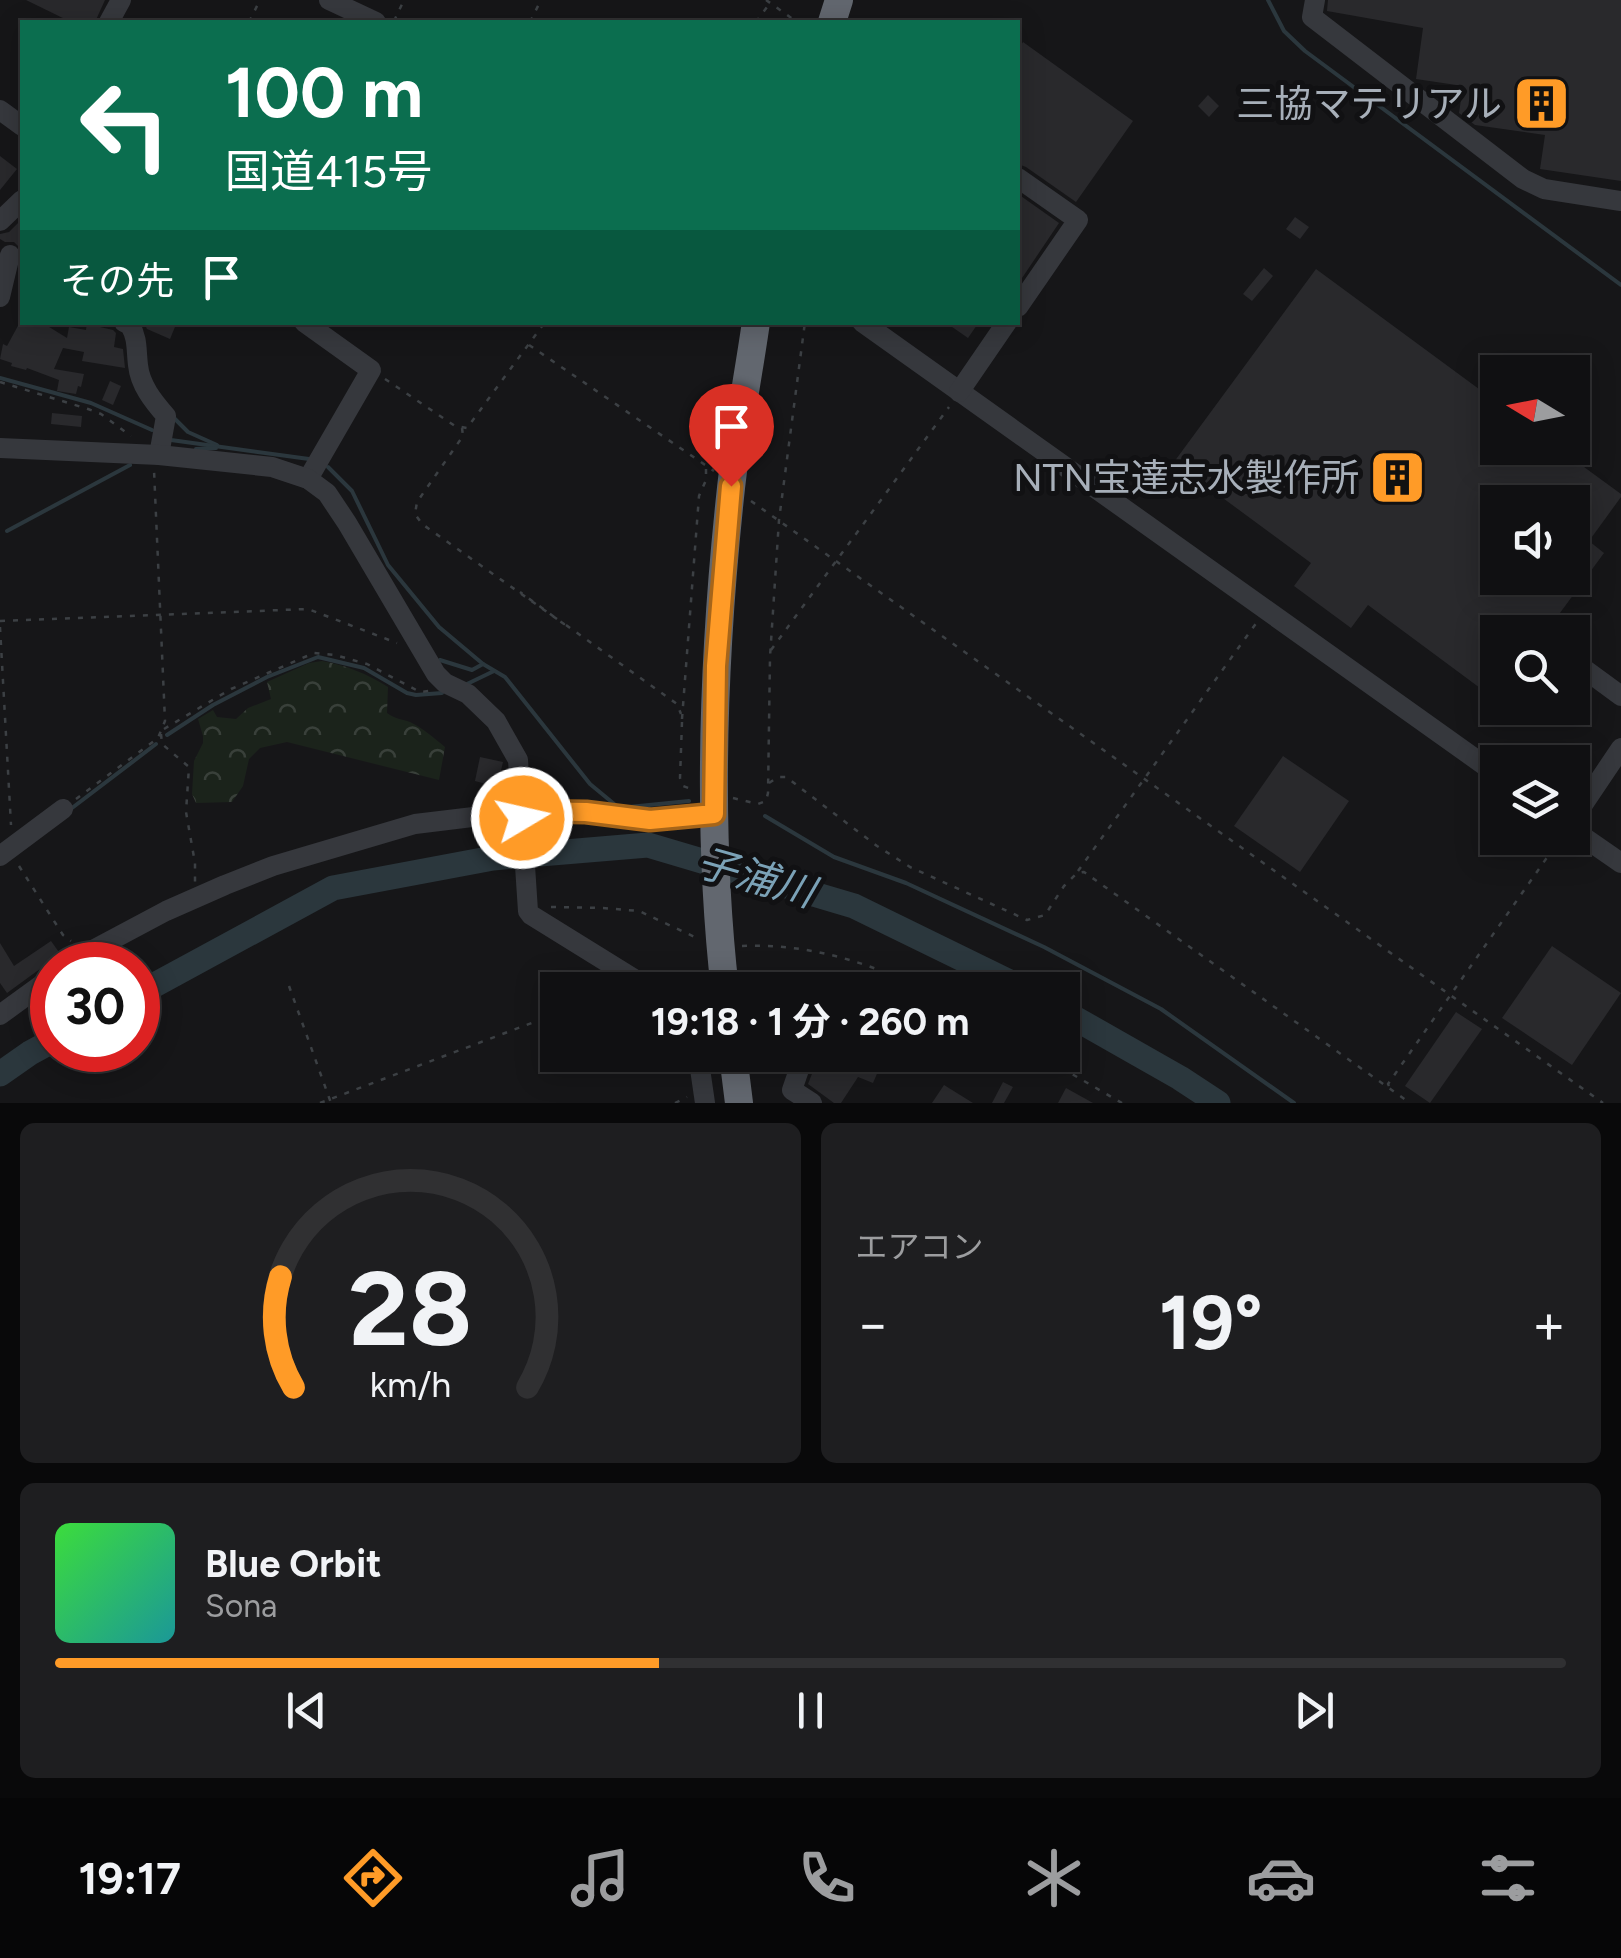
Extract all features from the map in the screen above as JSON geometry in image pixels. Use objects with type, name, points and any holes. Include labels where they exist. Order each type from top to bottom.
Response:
[{"type":"highway","points":[[723,972],[716,666],[731,486],[756,325]]},
{"type":"highway","points":[[735,1072],[739,1103]]},
{"type":"street","points":[[330,0],[372,20]]},
{"type":"street","points":[[1315,0],[1312,17],[1523,179],[1544,189],[1621,202]]},
{"type":"street","points":[[1020,179],[1078,220],[1020,305]]},
{"type":"street","points":[[0,221],[20,202]]},
{"type":"street","points":[[0,297],[11,256]]},
{"type":"street","points":[[129,325],[137,337],[138,370],[149,396],[166,416],[157,454]]},
{"type":"street","points":[[308,325],[371,370],[308,479]]},
{"type":"street","points":[[866,325],[1480,761]]},
{"type":"street","points":[[959,392],[1005,325]]},
{"type":"street","points":[[0,448],[157,454],[272,467],[308,479],[327,493],[436,674],[468,694],[496,721],[518,760],[531,910],[625,972]]},
{"type":"street","points":[[1590,673],[1621,696]]},
{"type":"street","points":[[1590,797],[1621,748]]},
{"type":"street","points":[[6,851],[62,809]]},
{"type":"street","points":[[109,942],[196,898],[272,866],[415,824],[586,812],[650,820],[719,813]]},
{"type":"street","points":[[1590,839],[1621,862]]},
{"type":"street","points":[[0,1015],[30,993]]},
{"type":"street","points":[[700,1072],[704,1103]]},
{"type":"street","points":[[798,1072],[792,1090],[812,1103]]},
{"type":"path","points":[[768,1],[794,20]]},
{"type":"path","points":[[371,370],[455,426],[467,428],[543,325]]},
{"type":"path","points":[[719,813],[766,800],[779,520],[804,325]]},
{"type":"path","points":[[529,345],[706,465],[706,480],[699,496],[680,778],[683,786],[696,791]]},
{"type":"path","points":[[0,382],[101,414],[131,436]]},
{"type":"path","points":[[770,657],[773,646],[959,392]]},
{"type":"path","points":[[462,428],[463,436],[417,502],[415,514],[422,524],[677,704],[682,719]]},
{"type":"path","points":[[62,809],[158,738],[165,721],[157,454]]},
{"type":"path","points":[[731,486],[1603,1103]]},
{"type":"path","points":[[520,592],[535,603]]},
{"type":"path","points":[[768,782],[786,777],[876,846],[910,866],[1028,920],[1045,914],[1266,608]]},
{"type":"path","points":[[0,621],[308,609],[405,647],[416,642]]},
{"type":"path","points":[[0,627],[6,851],[63,935],[74,942]]},
{"type":"path","points":[[162,731],[231,689],[314,653],[367,664],[420,692],[445,683]]},
{"type":"path","points":[[162,731],[162,744],[189,767],[186,812],[196,863],[196,898]]},
{"type":"path","points":[[0,742],[6,742]]},
{"type":"path","points":[[1390,1089],[1388,1084],[1549,855]]},
{"type":"path","points":[[1077,872],[1084,872],[1410,1103]]},
{"type":"path","points":[[531,910],[550,907],[639,912],[702,940],[830,955],[882,972]]},
{"type":"path","points":[[289,986],[330,1101]]},
{"type":"path","points":[[320,1103],[540,1020]]},
{"type":"path","points":[[1069,1072],[1122,1103]]},
{"type":"green space","points":[[322,661],[356,671],[388,687],[387,713],[415,724],[445,747],[439,780],[287,742],[260,748],[249,759],[243,786],[232,802],[196,803],[192,794],[194,761],[203,743],[198,719],[213,710],[217,717],[236,719],[248,708],[271,699],[267,682]]},
{"type":"building","points":[[26,0],[105,0],[96,20],[67,20]]},
{"type":"building","name":"三協マテリアル","points":[[1328,0],[1621,0],[1621,181],[1540,169],[1545,135],[1475,125],[1459,113],[1463,86],[1416,79],[1423,28],[1327,11]]},
{"type":"building","points":[[1023,42],[1133,121],[1076,202],[1020,165]]},
{"type":"building","points":[[1208,95],[1219,106],[1209,117],[1198,106]]},
{"type":"building","points":[[0,156],[17,169],[0,190]]},
{"type":"building","points":[[1020,195],[1059,223],[1020,281]]},
{"type":"building","points":[[1295,217],[1309,227],[1300,239],[1286,229]]},
{"type":"building","points":[[20,221],[20,248],[14,242],[0,239],[0,234],[9,232]]},
{"type":"building","points":[[1264,268],[1273,276],[1252,301],[1243,294]]},
{"type":"building","name":"NTN宝達志水製作所","points":[[1316,269],[1480,390],[1480,465],[1581,465],[1621,494],[1590,540],[1590,485],[1480,485],[1480,595],[1573,595],[1558,615],[1480,615],[1480,688],[1368,605],[1351,628],[1294,586],[1311,563],[1174,462]]},
{"type":"building","points":[[20,322],[46,325],[67,338],[69,327],[86,330],[87,325],[100,325],[116,333],[114,347],[123,349],[125,368],[82,361],[84,352],[63,348],[54,369],[84,374],[76,394],[57,391],[59,380],[0,359],[3,344],[7,346]]},
{"type":"building","points":[[145,325],[176,325],[170,339]]},
{"type":"building","points":[[949,325],[977,325],[968,338]]},
{"type":"building","points":[[110,381],[121,386],[113,405],[102,400]]},
{"type":"building","points":[[52,413],[82,416],[81,427],[51,424]]},
{"type":"building","name":"NTN宝達志水製作所","points":[[1590,542],[1604,553],[1590,572]]},
{"type":"building","points":[[1283,756],[1349,801],[1300,872],[1234,826]]},
{"type":"building","points":[[480,757],[503,762],[497,787],[475,781]]},
{"type":"building","points":[[0,943],[14,966],[30,955],[30,976],[7,993],[0,983]]},
{"type":"building","points":[[1552,946],[1621,993],[1572,1065],[1502,1018]]},
{"type":"building","points":[[1456,1012],[1482,1029],[1430,1103],[1405,1086]]},
{"type":"building","points":[[813,1072],[878,1072],[873,1083],[858,1077],[841,1103],[834,1103],[808,1084]]},
{"type":"building","points":[[1003,1082],[1013,1087],[1004,1103],[992,1103]]},
{"type":"building","points":[[944,1085],[973,1103],[932,1103]]},
{"type":"building","points":[[1066,1088],[1093,1103],[1058,1103]]},
{"type":"waterway","points":[[1268,0],[1284,31],[1305,51],[1621,285]]},
{"type":"waterway","points":[[0,378],[91,403],[152,430]]},
{"type":"waterway","points":[[174,418],[188,432],[217,445]]},
{"type":"waterway","points":[[171,440],[309,459]]},
{"type":"waterway","points":[[196,449],[216,448]]},
{"type":"waterway","points":[[7,531],[130,465]]},
{"type":"waterway","points":[[328,467],[352,491],[388,565],[439,627],[505,677],[590,784],[619,808],[689,801]]},
{"type":"waterway","points":[[167,735],[267,677],[318,657],[364,668],[407,693],[442,693]]},
{"type":"waterway","points":[[440,660],[472,670],[483,664]]},
{"type":"waterway","points":[[467,684],[494,671]]},
{"type":"waterway","points":[[72,808],[156,744]]},
{"type":"waterway","points":[[765,816],[834,857],[906,883],[1044,947],[1161,1009],[1294,1103]]},
{"type":"waterway","name":"子浦川","points":[[160,982],[333,888],[493,858],[648,845],[854,906],[989,972]]},
{"type":"waterway","name":"子浦川","points":[[1080,1021],[1218,1103]]},
{"type":"waterway","name":"子浦川","points":[[0,1074],[30,1053]]},
{"type":"place","name":"三協マテリアル","points":[[1541,104]]},
{"type":"place","name":"NTN宝達志水製作所","points":[[1398,478]]},
{"type":"route","points":[[522,818],[522,811],[586,812],[650,820],[714,814],[716,666],[731,486]]}]
